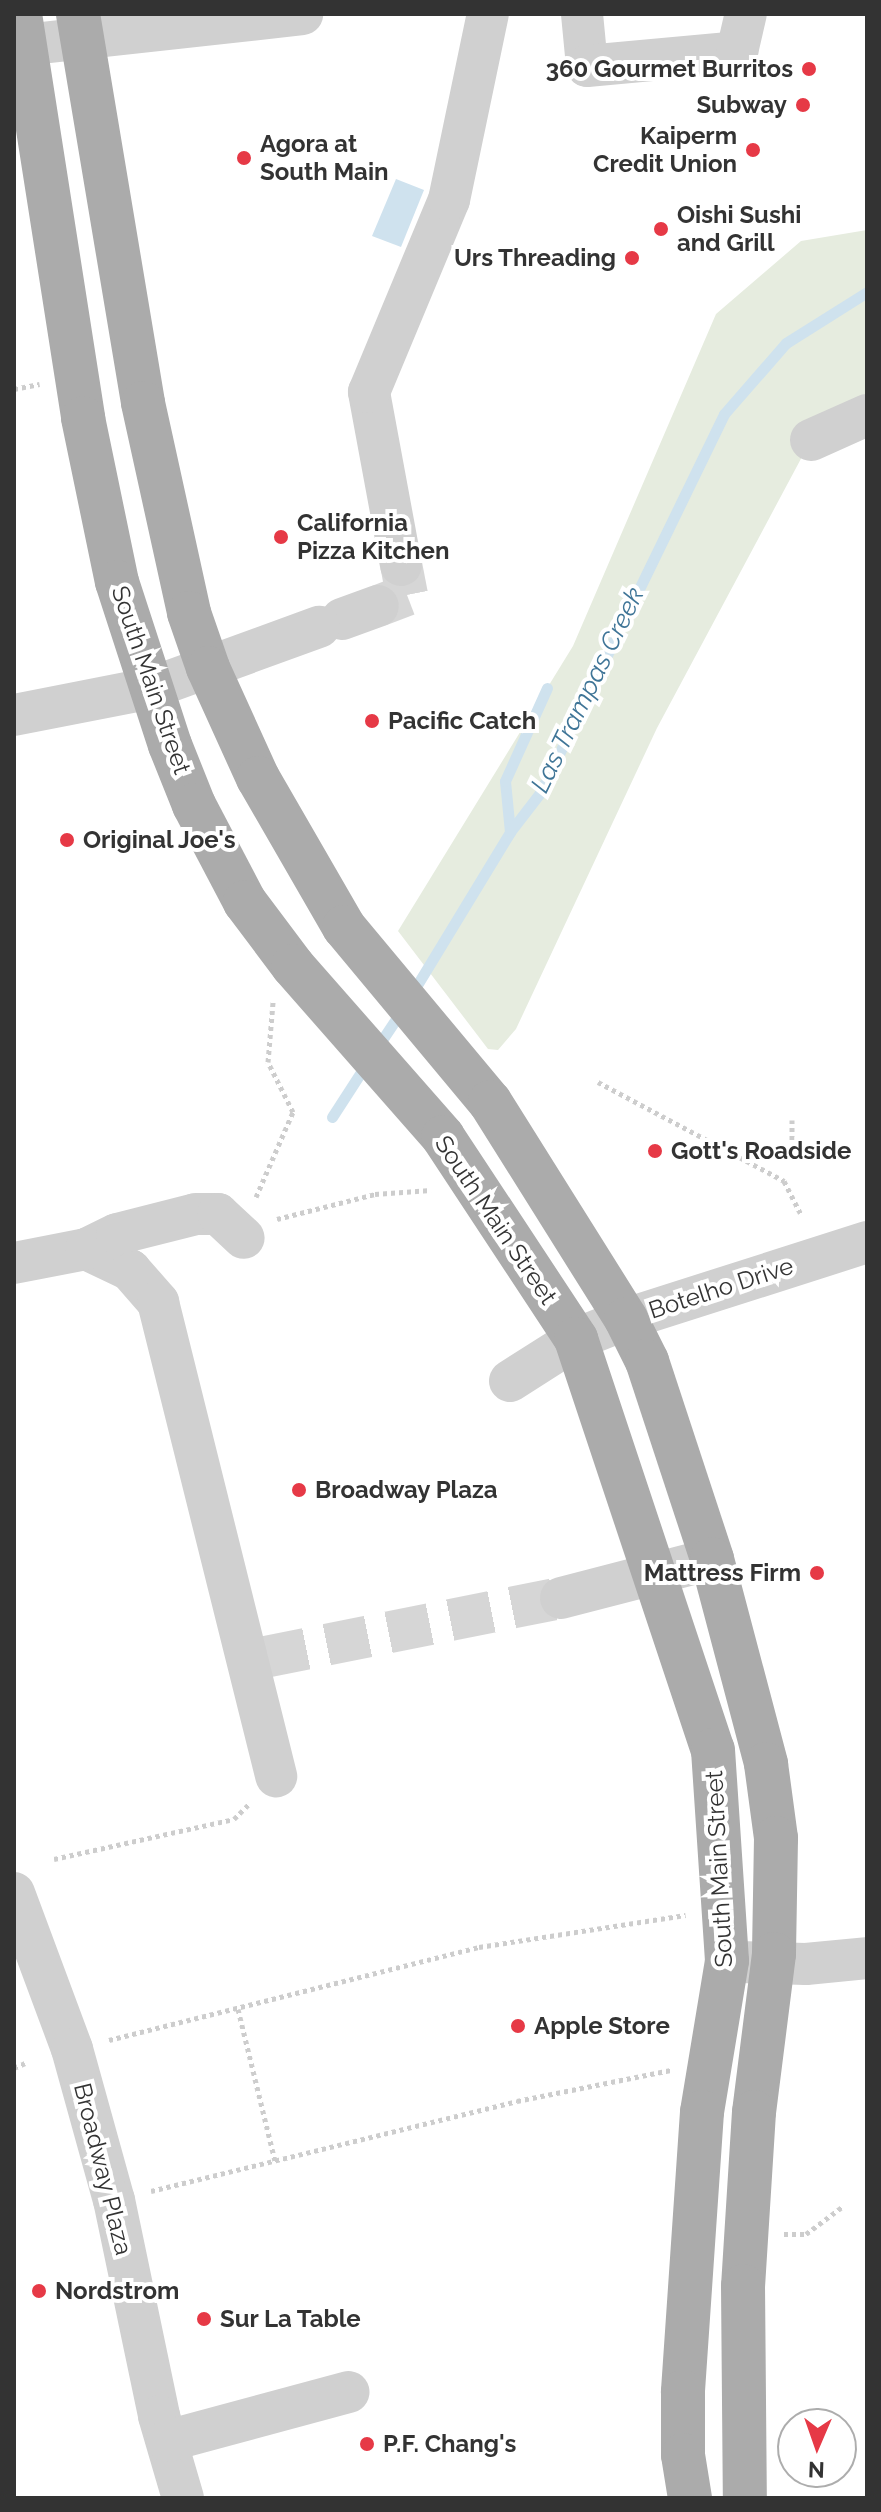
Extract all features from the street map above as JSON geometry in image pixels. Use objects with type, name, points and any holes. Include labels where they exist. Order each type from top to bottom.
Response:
[{"type":"main road","name":"South Main Street","points":[[80,25],[143,403],[189,613],[208,668],[258,778],[344,927],[490,1102],[626,1319],[647,1361],[712,1559],[766,1764],[776,1838],[772,1965],[754,2112],[743,2286],[745,2498]]},
{"type":"main road","name":"South Main Street","points":[[20,35],[83,418],[117,582],[151,688],[194,805],[284,978],[443,1137],[576,1339],[713,1750],[727,1961],[702,2112],[683,2392],[683,2455],[690,2498]]},
{"type":"street","points":[[20,35],[80,25],[302,14]]},
{"type":"street","points":[[401,565],[369,392],[449,200],[488,14]]},
{"type":"street","points":[[582,14],[587,66],[742,33]]},
{"type":"street","points":[[811,440],[867,415]]},
{"type":"street","points":[[14,715],[151,688],[346,617]]},
{"type":"street","points":[[14,1263],[86,1249],[117,1234],[196,1214],[218,1214],[253,1222]]},
{"type":"street","name":"Botelho Drive","points":[[510,1381],[576,1339],[626,1319],[867,1242]]},
{"type":"street","points":[[86,1249],[130,1270],[158,1302],[257,1659],[276,1777]]},
{"type":"street","points":[[561,1598],[712,1559]]},
{"type":"street","name":"Broadway Plaza","points":[[14,1893],[84,2092],[114,2200],[167,2441],[183,2498]]},
{"type":"street","points":[[727,1961],[772,1965],[867,1958]]},
{"type":"street","points":[[167,2441],[348,2392]]},
{"type":"path","points":[[14,389],[43,383]]},
{"type":"path","points":[[253,1222],[293,1112],[268,1062],[284,978]]},
{"type":"path","points":[[598,1082],[784,1181],[800,1213]]},
{"type":"path","points":[[792,1120],[792,1150]]},
{"type":"path","points":[[253,1222],[375,1194],[426,1192],[443,1185]]},
{"type":"path","points":[[54,1859],[234,1819],[276,1777]]},
{"type":"path","points":[[109,2040],[479,1947],[695,1913]]},
{"type":"path","points":[[238,2009],[275,2161]]},
{"type":"path","points":[[14,2068],[25,2063]]},
{"type":"path","name":"Broadway Plaza","points":[[147,2192],[517,2101],[672,2070]]},
{"type":"path","points":[[779,2234],[806,2234],[842,2207]]},
{"type":"shaded area","points":[[867,230],[867,415],[811,440],[657,728],[516,1029],[498,1050],[488,1049],[398,931],[573,646],[716,314],[801,241]]},
{"type":"water","points":[[396,179],[424,190],[401,247],[372,236]]},
{"type":"waterway","name":"Las Trampas Creek","points":[[411,995],[510,832],[540,793],[724,414],[786,343],[867,292]]},
{"type":"waterway","points":[[510,832],[505,781],[547,688]]},
{"type":"waterway","name":"Las Trampas Creek","points":[[376,1049],[402,1010]]},
{"type":"waterway","name":"Las Trampas Creek","points":[[332,1117],[367,1063]]},
{"type":"tunnel","points":[[378,606],[407,595],[401,565]]},
{"type":"tunnel","points":[[265,1657],[561,1598]]},
{"type":"place","name":"360 Gourmet Burritos","points":[[809,69]]},
{"type":"place","name":"Subway","points":[[803,105]]},
{"type":"place","name":"Kaiperm Credit Union","points":[[753,150]]},
{"type":"place","name":"Agora at South Main","points":[[244,158]]},
{"type":"place","name":"Oishi Sushi and Grill","points":[[661,229]]},
{"type":"place","name":"Urs Threading","points":[[632,258]]},
{"type":"place","name":"California Pizza Kitchen","points":[[281,537]]},
{"type":"place","name":"Pacific Catch","points":[[372,721]]},
{"type":"place","name":"Original Joe's","points":[[67,840]]},
{"type":"place","name":"Gott's Roadside","points":[[655,1151]]},
{"type":"place","name":"Broadway Plaza","points":[[299,1490]]},
{"type":"place","name":"Mattress Firm","points":[[817,1573]]},
{"type":"place","name":"Apple Store","points":[[518,2026]]},
{"type":"place","name":"Nordstrom","points":[[39,2291]]},
{"type":"place","name":"Sur La Table","points":[[204,2319]]},
{"type":"place","name":"P.F. Chang's","points":[[367,2444]]}]
